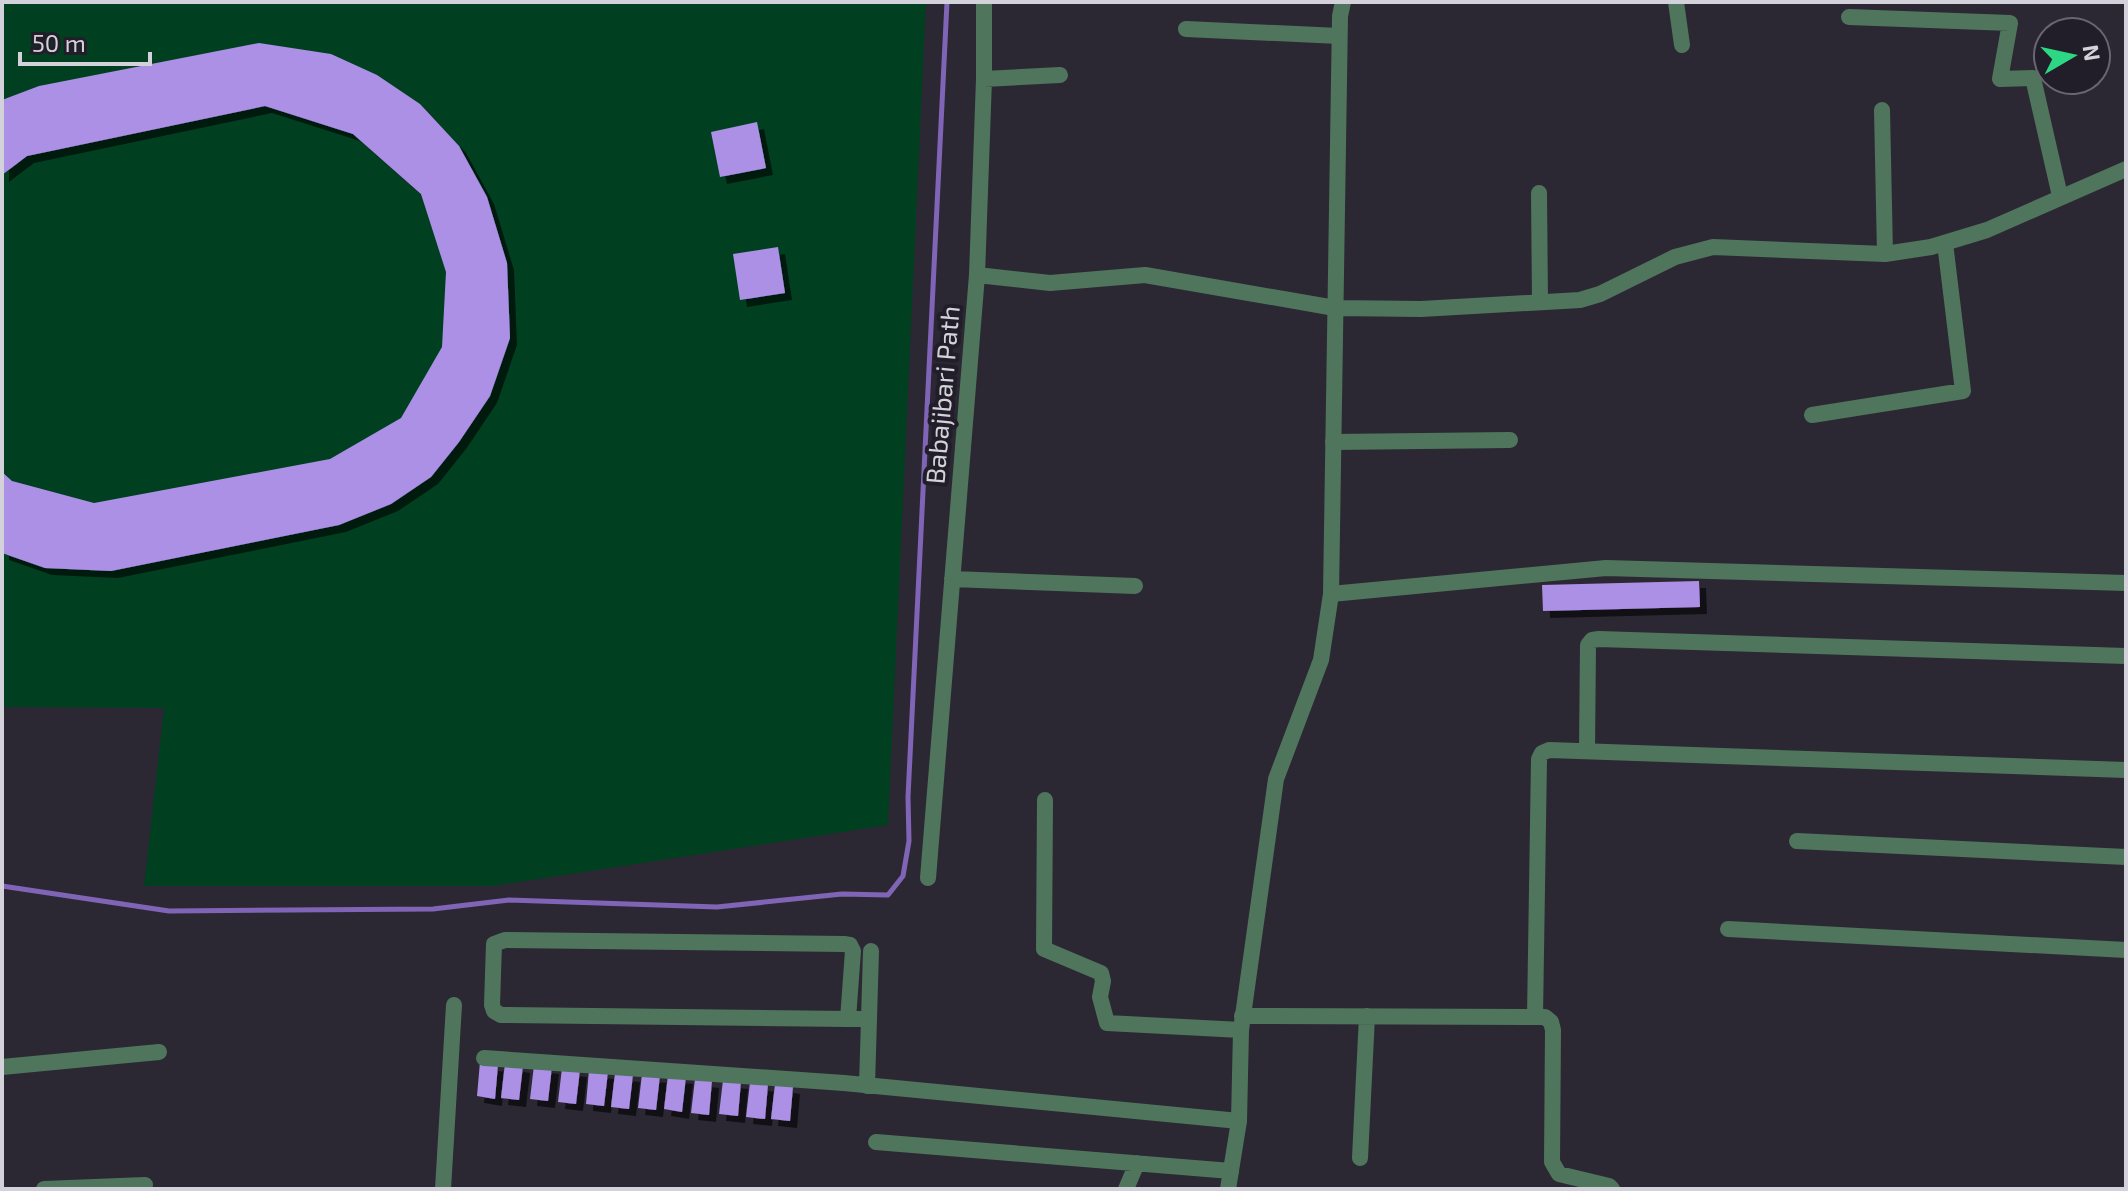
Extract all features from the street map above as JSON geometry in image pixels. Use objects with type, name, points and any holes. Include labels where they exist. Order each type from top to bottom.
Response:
[{"type":"street","points":[[977,275],[984,2]]},
{"type":"street","points":[[1228,1189],[1239,1121],[1242,1023],[1276,779],[1321,660],[1331,594],[1339,36],[1343,2]]},
{"type":"street","points":[[1676,2],[1682,45]]},
{"type":"street","points":[[1849,17],[2010,23],[2000,79],[2033,78],[2060,196]]},
{"type":"street","points":[[1186,29],[1339,36]]},
{"type":"street","points":[[984,79],[1060,75]]},
{"type":"street","points":[[1882,110],[1885,254]]},
{"type":"street","name":"Babajibari Path","points":[[928,878],[977,275],[1050,283],[1145,275],[1335,308],[1421,309],[1580,300],[1600,294],[1675,257],[1713,247],[1885,254],[1931,247],[1987,230],[2126,169]]},
{"type":"street","points":[[1539,193],[1540,302]]},
{"type":"street","points":[[1812,415],[1963,391],[1945,243]]},
{"type":"street","points":[[1333,442],[1510,440]]},
{"type":"street","points":[[1331,594],[1606,568],[2126,583]]},
{"type":"street","points":[[952,579],[1135,586]]},
{"type":"street","points":[[1587,751],[1588,645],[1592,640],[2126,656]]},
{"type":"street","points":[[1535,1017],[1539,759],[1542,753],[1549,750],[2126,770]]},
{"type":"street","points":[[1045,800],[1044,949],[1101,973],[1100,997],[1107,1023],[1242,1023],[1367,1016],[1545,1017],[1551,1022],[1553,1030],[1552,1162],[1559,1174],[1612,1189]]},
{"type":"street","points":[[1797,841],[2126,857]]},
{"type":"street","points":[[1728,929],[2126,950]]},
{"type":"street","points":[[848,1019],[853,951],[850,945],[505,940],[494,944],[492,1005],[494,1011],[501,1015],[848,1019],[869,1019]]},
{"type":"street","points":[[867,1086],[871,951]]},
{"type":"street","points":[[443,1189],[454,1005]]},
{"type":"street","points":[[1360,1158],[1367,1016]]},
{"type":"street","points":[[2,1067],[159,1052]]},
{"type":"street","points":[[484,1058],[867,1086],[1239,1121]]},
{"type":"street","points":[[876,1142],[1231,1171]]},
{"type":"street","points":[[1126,1189],[1137,1163]]},
{"type":"street","points":[[44,1189],[145,1185]]},
{"type":"green space","points":[[2,2],[926,2],[888,825],[493,886],[144,886],[164,708],[2,707]]},
{"type":"building","points":[[259,43],[331,54],[377,75],[420,104],[459,146],[487,197],[507,263],[510,338],[490,396],[431,477],[391,504],[339,525],[111,571],[45,568],[2,553],[2,472],[12,481],[94,503],[330,459],[401,418],[442,347],[446,272],[421,194],[353,134],[265,106],[27,156],[2,175],[2,100],[39,86]]},
{"type":"building","points":[[757,122],[766,168],[720,177],[711,132]]},
{"type":"building","points":[[778,247],[785,293],[740,300],[733,254]]},
{"type":"building","points":[[1699,581],[1700,607],[1543,611],[1542,585]]},
{"type":"building","points":[[480,1062],[498,1065],[495,1099],[477,1096]]},
{"type":"building","points":[[505,1063],[523,1066],[519,1100],[501,1098]]},
{"type":"building","points":[[534,1065],[552,1067],[548,1101],[530,1099]]},
{"type":"building","points":[[562,1068],[580,1070],[576,1104],[558,1102]]},
{"type":"building","points":[[589,1070],[608,1072],[604,1106],[586,1104]]},
{"type":"building","points":[[615,1073],[633,1075],[629,1109],[611,1107]]},
{"type":"building","points":[[642,1074],[660,1076],[656,1110],[638,1108]]},
{"type":"building","points":[[668,1075],[686,1077],[682,1112],[664,1109]]},
{"type":"building","points":[[695,1079],[712,1081],[709,1115],[691,1113]]},
{"type":"building","points":[[723,1080],[741,1082],[738,1116],[719,1114]]},
{"type":"building","points":[[750,1082],[768,1085],[765,1119],[746,1117]]},
{"type":"building","points":[[775,1084],[793,1087],[790,1121],[771,1119]]},
{"type":"waterway","points":[[2,886],[169,911],[433,909],[509,900],[717,907],[842,894],[888,895],[903,876],[909,841],[908,797],[947,2]]}]
